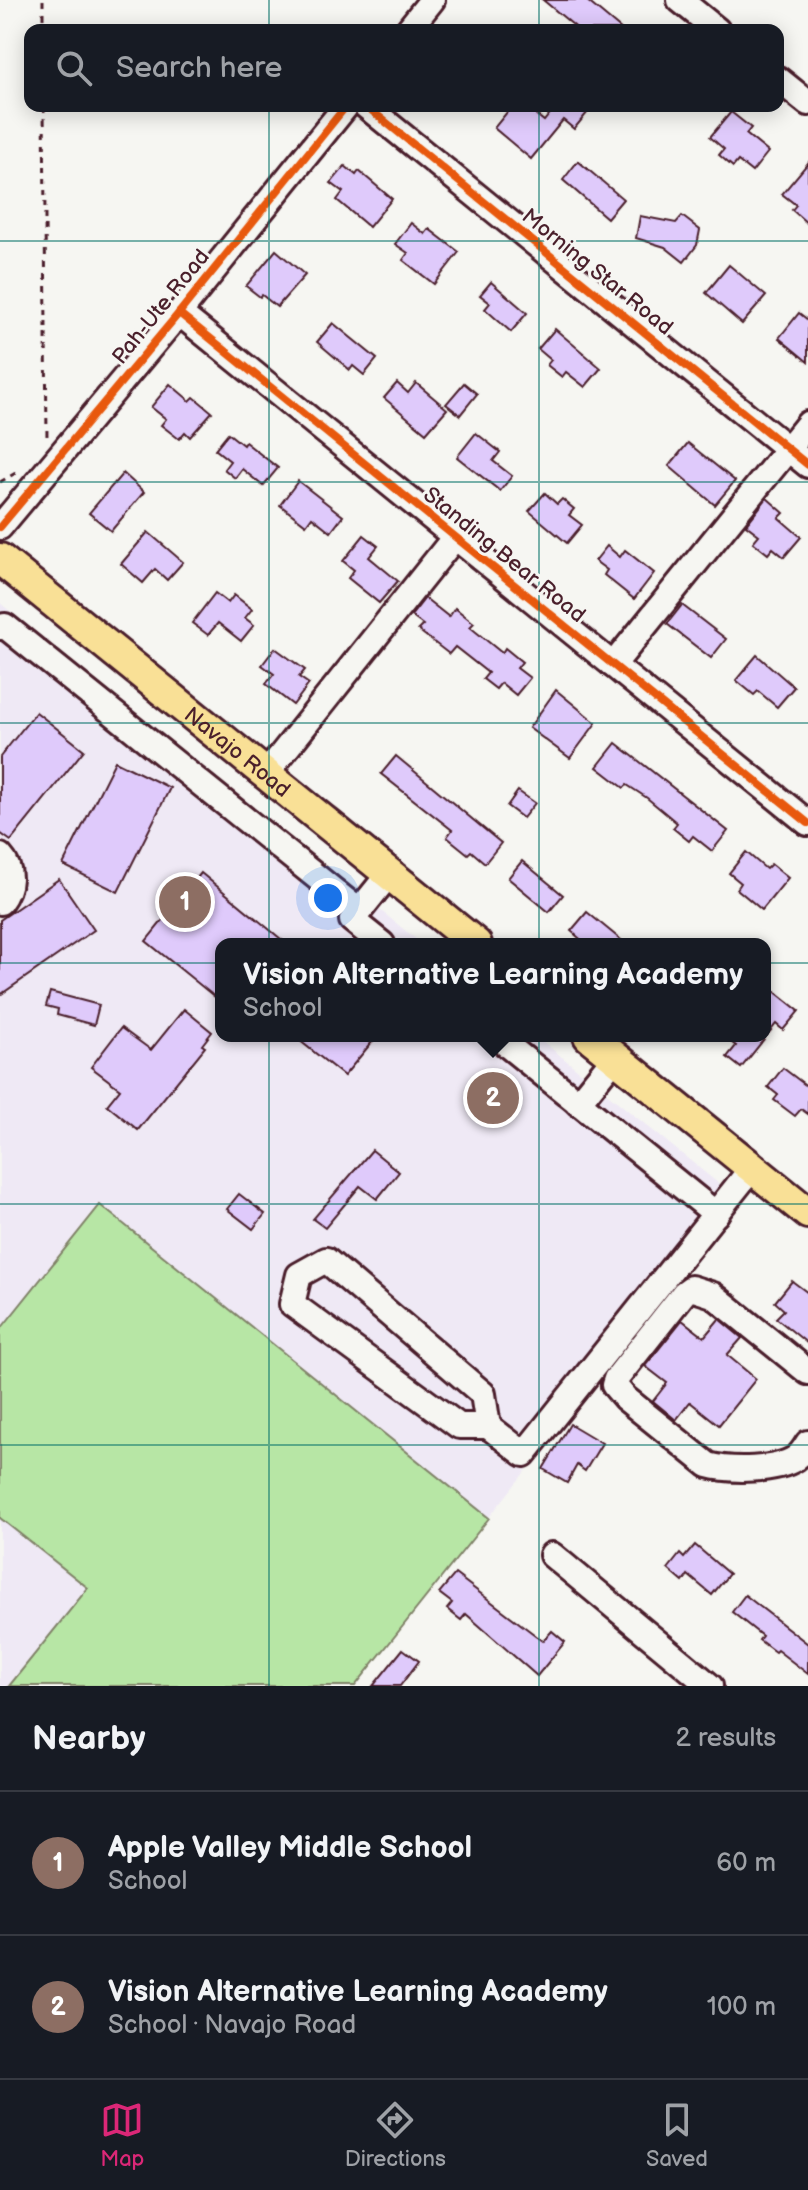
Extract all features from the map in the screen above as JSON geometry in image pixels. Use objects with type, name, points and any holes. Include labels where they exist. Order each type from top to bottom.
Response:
[{"type":"main road","name":"Navajo Road","points":[[0,559],[469,938]]},
{"type":"main road","points":[[596,1042],[808,1213]]},
{"type":"street","points":[[413,24],[432,0]]},
{"type":"street","points":[[680,0],[710,24]]},
{"type":"street","points":[[784,84],[808,103]]},
{"type":"street","name":"Pah-Ute Road","points":[[0,527],[341,112]]},
{"type":"street","name":"Morning Star Road","points":[[373,112],[808,465]]},
{"type":"street","name":"Standing Bear Road","points":[[179,313],[808,823]]},
{"type":"street","points":[[613,665],[808,424]]},
{"type":"street","points":[[266,774],[455,537]]},
{"type":"street","points":[[0,627],[5,626],[359,911]]},
{"type":"street","points":[[0,856],[7,864],[10,878],[0,902]]},
{"type":"street","points":[[374,938],[352,920],[389,874]]},
{"type":"street","points":[[503,1042],[716,1214]]},
{"type":"street","points":[[578,1103],[615,1057]]},
{"type":"street","points":[[488,1426],[483,1394],[326,1260],[299,1275],[292,1304],[459,1426],[488,1426],[524,1454],[752,1168]]},
{"type":"street","points":[[802,1451],[760,1468],[724,1469],[708,1465],[625,1398],[614,1385],[691,1288],[713,1295],[808,1372]]},
{"type":"street","points":[[552,1555],[704,1684]]},
{"type":"path","points":[[43,0],[43,24]]},
{"type":"path","points":[[44,112],[48,452]]},
{"type":"shaded area","points":[[0,603],[415,938],[215,938],[215,1042],[543,1042],[740,1201],[355,1686],[0,1686]]},
{"type":"green space","points":[[100,1205],[489,1518],[355,1686],[9,1686],[88,1588],[0,1518],[0,1330]]},
{"type":"building","points":[[543,0],[586,0],[615,24],[572,24]]},
{"type":"building","points":[[507,112],[533,112],[544,121],[551,112],[588,112],[574,129],[563,120],[531,159],[494,128]]},
{"type":"building","points":[[731,112],[751,128],[746,134],[768,152],[752,172],[738,161],[733,167],[719,155],[724,149],[710,137]]},
{"type":"building","points":[[578,161],[623,199],[607,218],[563,180]]},
{"type":"building","points":[[808,163],[808,224],[792,210],[796,205],[782,194]]},
{"type":"building","points":[[345,166],[356,175],[359,171],[392,199],[369,227],[337,200],[343,192],[331,183]]},
{"type":"building","points":[[640,216],[676,223],[682,216],[700,230],[697,245],[684,262],[665,247],[636,238]]},
{"type":"building","points":[[411,223],[425,234],[429,229],[459,252],[434,284],[403,260],[408,253],[395,244]]},
{"type":"building","points":[[276,250],[305,275],[277,307],[246,286]]},
{"type":"building","points":[[729,265],[766,296],[742,324],[706,293]]},
{"type":"building","points":[[491,282],[527,313],[511,332],[485,309],[490,303],[480,295]]},
{"type":"building","points":[[799,313],[808,320],[808,362],[779,338]]},
{"type":"building","points":[[333,323],[377,359],[364,375],[353,366],[350,370],[317,342]]},
{"type":"building","points":[[555,329],[601,368],[585,387],[566,372],[562,377],[547,365],[551,360],[538,349]]},
{"type":"building","points":[[397,383],[408,393],[416,383],[447,409],[426,433],[384,398]]},
{"type":"building","points":[[464,383],[477,394],[460,415],[446,404]]},
{"type":"building","points":[[170,384],[190,401],[194,397],[212,412],[190,437],[185,432],[179,439],[161,425],[166,419],[151,407]]},
{"type":"building","points":[[228,433],[278,468],[263,486],[242,469],[235,478],[224,469],[230,461],[215,449]]},
{"type":"building","points":[[476,433],[500,452],[493,461],[512,476],[500,491],[457,457]]},
{"type":"building","points":[[688,443],[735,481],[715,505],[669,466]]},
{"type":"building","points":[[123,473],[144,492],[111,531],[89,513]]},
{"type":"building","points":[[298,481],[343,516],[331,532],[312,517],[306,525],[280,505]]},
{"type":"building","points":[[545,493],[557,504],[562,499],[574,509],[569,515],[582,525],[567,543],[529,511]]},
{"type":"building","points":[[767,498],[784,513],[779,518],[801,537],[784,557],[773,548],[768,554],[753,542],[759,535],[746,525]]},
{"type":"building","points":[[148,532],[183,562],[167,580],[155,569],[143,583],[121,564]]},
{"type":"building","points":[[364,535],[378,546],[369,557],[398,581],[379,603],[348,578],[354,570],[343,561]]},
{"type":"building","points":[[607,546],[620,557],[625,550],[654,573],[634,599],[604,575],[607,570],[595,561]]},
{"type":"building","points":[[215,593],[228,603],[234,595],[252,609],[245,618],[254,625],[241,641],[218,623],[208,635],[192,623]]},
{"type":"building","points":[[425,598],[449,617],[455,608],[474,623],[470,627],[502,653],[505,648],[522,662],[517,668],[530,678],[516,695],[501,683],[496,689],[483,679],[488,673],[455,647],[449,654],[418,630],[423,625],[411,616]]},
{"type":"building","points":[[682,605],[726,639],[711,658],[667,624]]},
{"type":"building","points":[[275,648],[305,670],[299,677],[309,684],[293,705],[266,684],[274,674],[262,665]]},
{"type":"building","points":[[757,655],[794,687],[777,707],[758,691],[754,695],[736,680]]},
{"type":"building","points":[[556,690],[596,723],[570,758],[529,728]]},
{"type":"building","points":[[36,712],[84,750],[11,841],[0,833],[0,757]]},
{"type":"building","points":[[616,743],[728,831],[712,851],[693,836],[689,841],[673,828],[677,823],[647,798],[627,785],[624,788],[597,767]]},
{"type":"building","points":[[396,756],[501,843],[485,863],[447,837],[452,830],[381,774]]},
{"type":"building","points":[[115,761],[170,788],[118,892],[63,865]]},
{"type":"building","points":[[518,791],[535,803],[523,818],[507,806]]},
{"type":"building","points":[[746,852],[766,869],[771,864],[788,878],[762,910],[737,889],[741,883],[729,873]]},
{"type":"building","points":[[522,861],[563,895],[549,912],[508,878]]},
{"type":"building","points":[[201,873],[280,938],[215,938],[215,997],[146,941]]},
{"type":"building","points":[[59,879],[94,930],[0,995],[0,920]]},
{"type":"building","points":[[587,912],[619,938],[579,938],[571,931]]},
{"type":"building","points":[[774,991],[799,1011],[783,1030],[776,1024],[771,1030],[771,995]]},
{"type":"building","points":[[50,992],[99,1005],[94,1025],[57,1015],[58,1009],[46,1006]]},
{"type":"building","points":[[184,1009],[212,1032],[202,1045],[205,1047],[138,1130],[107,1105],[120,1089],[91,1067],[121,1028],[151,1050]]},
{"type":"building","points":[[302,1042],[372,1042],[344,1076]]},
{"type":"building","points":[[731,1042],[762,1042],[741,1068],[727,1057],[736,1046]]},
{"type":"building","points":[[783,1068],[808,1087],[808,1114],[801,1109],[795,1116],[774,1100],[778,1095],[768,1087]]},
{"type":"building","points":[[372,1150],[399,1172],[377,1199],[360,1186],[325,1228],[313,1219]]},
{"type":"building","points":[[239,1194],[265,1214],[253,1229],[227,1209]]},
{"type":"building","points":[[792,1281],[808,1293],[808,1344],[776,1318],[784,1310],[775,1302]]},
{"type":"building","points":[[719,1319],[742,1338],[727,1355],[756,1379],[719,1425],[690,1402],[676,1420],[653,1401],[667,1383],[645,1366],[682,1320],[704,1337]]},
{"type":"building","points":[[570,1424],[602,1443],[585,1471],[577,1465],[567,1483],[543,1469]]},
{"type":"building","points":[[695,1545],[729,1574],[712,1595],[688,1575],[683,1582],[668,1569],[680,1554],[684,1558]]},
{"type":"building","points":[[455,1574],[543,1641],[552,1631],[565,1642],[537,1676],[466,1614],[461,1620],[447,1609],[452,1603],[439,1593]]},
{"type":"building","points":[[745,1595],[808,1644],[808,1674],[759,1640],[762,1636],[732,1612]]},
{"type":"building","points":[[403,1649],[419,1661],[400,1686],[373,1686]]},
{"type":"cycle path","points":[[0,527],[341,112]]},
{"type":"cycle path","points":[[373,112],[808,465]]},
{"type":"cycle path","points":[[179,313],[808,823]]},
{"type":"place","name":"Apple Valley Middle School","points":[[185,902]]},
{"type":"place","name":"Vision Alternative Learning Academy","points":[[493,1098]]}]
